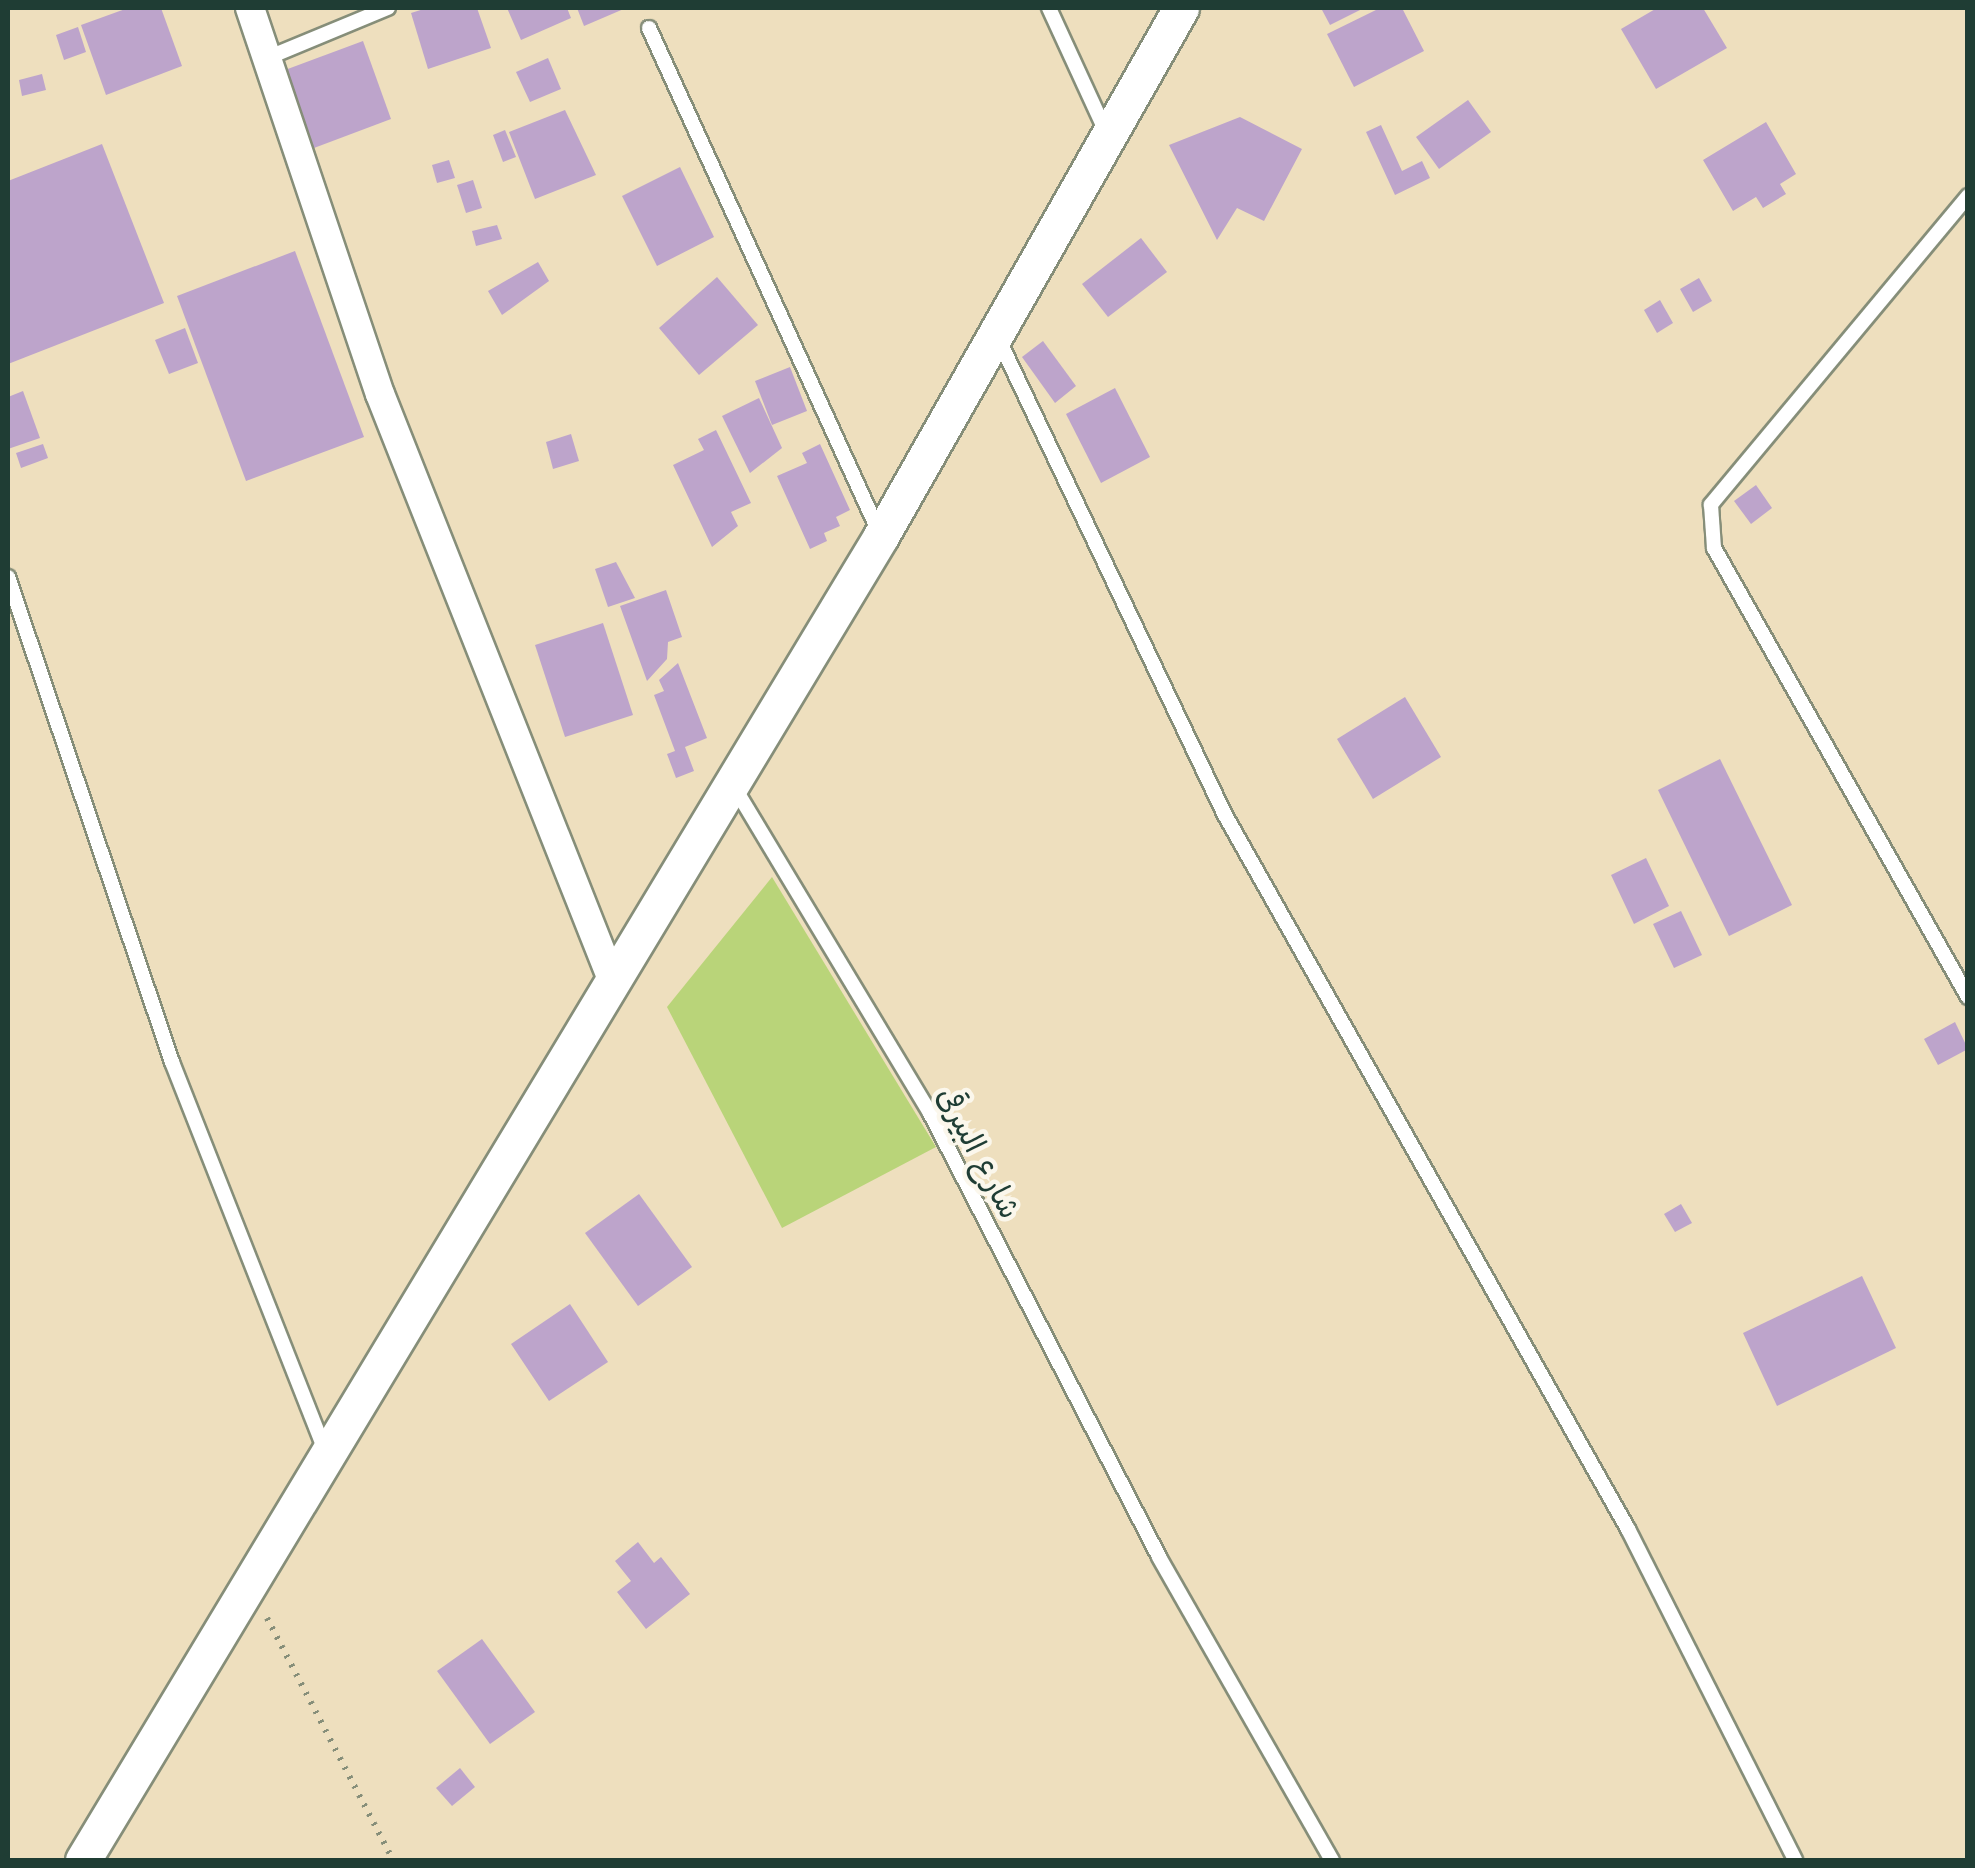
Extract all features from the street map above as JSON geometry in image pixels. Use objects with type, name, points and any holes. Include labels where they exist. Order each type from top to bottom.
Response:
[{"type":"street","points":[[250,8],[380,394],[613,982]]},
{"type":"street","points":[[83,1860],[329,1458],[881,536],[1110,140],[1181,8]]},
{"type":"lane","points":[[267,58],[388,8]]},
{"type":"lane","points":[[1049,8],[1110,140]]},
{"type":"lane","points":[[649,28],[881,536]]},
{"type":"lane","points":[[1968,196],[1711,505],[1714,548],[1968,998]]},
{"type":"lane","points":[[996,336],[1224,815],[1628,1529],[1795,1860]]},
{"type":"lane","points":[[8,577],[172,1062],[329,1458]]},
{"type":"lane","name":"شارع البيرقى","points":[[732,785],[930,1113],[1160,1557],[1332,1860]]},
{"type":"path","points":[[250,1586],[393,1860]]},
{"type":"green space","points":[[772,877],[936,1147],[782,1228],[667,1007]]},
{"type":"building","points":[[128,8],[161,8],[182,66],[106,95],[81,25]]},
{"type":"building","points":[[427,8],[477,8],[491,48],[428,69],[411,13]]},
{"type":"building","points":[[507,8],[567,8],[571,18],[521,40]]},
{"type":"building","points":[[577,8],[626,8],[584,26]]},
{"type":"building","points":[[1321,8],[1364,8],[1330,25]]},
{"type":"building","points":[[1380,8],[1402,8],[1424,51],[1354,87],[1327,34]]},
{"type":"building","points":[[1657,8],[1703,8],[1727,48],[1656,89],[1621,29]]},
{"type":"building","points":[[78,27],[86,52],[64,60],[56,35]]},
{"type":"building","points":[[363,41],[391,119],[314,148],[285,70]]},
{"type":"building","points":[[548,58],[561,89],[530,102],[516,72]]},
{"type":"building","points":[[42,74],[46,90],[22,96],[19,80]]},
{"type":"building","points":[[1468,100],[1491,132],[1439,169],[1416,137]]},
{"type":"building","points":[[565,110],[596,175],[535,199],[509,132]]},
{"type":"building","points":[[1240,117],[1302,149],[1264,221],[1237,208],[1217,240],[1169,145]]},
{"type":"building","points":[[1766,122],[1796,174],[1780,184],[1786,194],[1763,208],[1756,197],[1733,211],[1703,160]]},
{"type":"building","points":[[1381,125],[1402,171],[1422,161],[1430,178],[1395,195],[1366,132]]},
{"type":"building","points":[[505,130],[516,157],[503,162],[493,135]]},
{"type":"building","points":[[102,144],[164,303],[8,364],[8,181]]},
{"type":"building","points":[[449,160],[455,178],[437,183],[432,165]]},
{"type":"building","points":[[680,167],[714,237],[657,266],[622,196]]},
{"type":"building","points":[[473,180],[482,208],[466,213],[457,185]]},
{"type":"building","points":[[497,225],[502,239],[476,246],[472,231]]},
{"type":"building","points":[[1141,238],[1167,272],[1108,317],[1082,284]]},
{"type":"building","points":[[295,251],[364,437],[246,481],[177,296]]},
{"type":"building","points":[[538,262],[549,281],[502,315],[488,291]]},
{"type":"building","points":[[717,277],[758,325],[699,375],[659,328]]},
{"type":"building","points":[[1699,278],[1712,301],[1693,312],[1680,289]]},
{"type":"building","points":[[1660,300],[1673,323],[1657,333],[1644,310]]},
{"type":"building","points":[[185,328],[198,363],[169,374],[155,340]]},
{"type":"building","points":[[1043,341],[1076,386],[1055,403],[1022,357]]},
{"type":"building","points":[[790,367],[807,411],[772,425],[755,381]]},
{"type":"building","points":[[1115,388],[1150,457],[1101,483],[1066,414]]},
{"type":"building","points":[[23,391],[40,438],[8,449],[8,397]]},
{"type":"building","points":[[759,398],[782,448],[750,473],[722,416]]},
{"type":"building","points":[[716,430],[751,503],[731,512],[738,526],[712,547],[673,465],[704,450],[698,439]]},
{"type":"building","points":[[571,434],[579,461],[553,469],[546,442]]},
{"type":"building","points":[[43,444],[48,458],[21,468],[16,453]]},
{"type":"building","points":[[820,444],[850,510],[836,517],[840,526],[824,533],[827,541],[810,549],[777,476],[807,463],[802,453]]},
{"type":"building","points":[[1756,485],[1772,508],[1751,524],[1734,501]]},
{"type":"building","points":[[616,562],[635,598],[608,607],[595,569]]},
{"type":"building","points":[[666,590],[682,637],[668,642],[667,659],[647,681],[620,606]]},
{"type":"building","points":[[603,623],[633,715],[565,737],[535,645]]},
{"type":"building","points":[[678,663],[707,738],[685,747],[694,771],[676,778],[667,754],[675,751],[654,695],[664,691],[659,680]]},
{"type":"building","points":[[1405,697],[1441,757],[1373,799],[1337,739]]},
{"type":"building","points":[[1720,759],[1792,905],[1729,936],[1658,790]]},
{"type":"building","points":[[1646,858],[1669,906],[1634,924],[1611,875]]},
{"type":"building","points":[[1681,911],[1702,955],[1674,968],[1653,924]]},
{"type":"building","points":[[1955,1022],[1968,1049],[1938,1065],[1924,1039]]},
{"type":"building","points":[[639,1194],[692,1267],[638,1306],[585,1233]]},
{"type":"building","points":[[1681,1204],[1692,1223],[1675,1232],[1664,1214]]},
{"type":"building","points":[[1862,1276],[1896,1348],[1777,1406],[1743,1333]]},
{"type":"building","points":[[570,1304],[608,1362],[549,1401],[511,1344]]},
{"type":"building","points":[[638,1542],[654,1563],[661,1557],[690,1594],[646,1629],[617,1592],[631,1581],[615,1561]]},
{"type":"building","points":[[482,1639],[535,1712],[490,1744],[437,1671]]},
{"type":"building","points":[[460,1768],[475,1787],[452,1806],[436,1788]]}]
